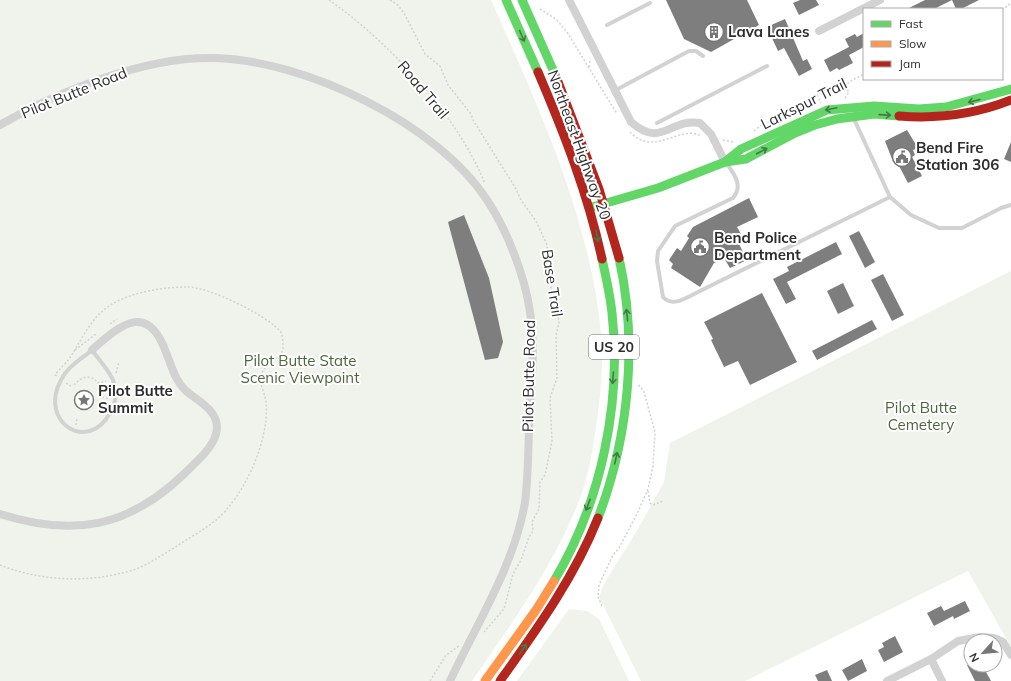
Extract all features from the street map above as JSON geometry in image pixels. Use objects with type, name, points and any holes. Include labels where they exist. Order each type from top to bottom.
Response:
[{"type":"main road","name":"Northeast Highway 20","points":[[486,681],[545,596],[561,569],[577,536],[597,478],[607,434],[615,360],[613,322],[608,285],[589,208],[544,86],[506,0]]},
{"type":"main road","name":"Northeast Highway 20","points":[[500,681],[558,598],[588,542],[604,502],[615,463],[624,414],[629,366],[628,324],[624,282],[605,203],[572,114],[522,0]]},
{"type":"main road","points":[[725,162],[741,149],[814,114],[835,108],[874,106],[919,109],[946,107],[976,100],[1011,89]]},
{"type":"main road","points":[[589,208],[662,186],[725,162],[746,159],[815,125],[838,119],[874,114],[927,118],[946,116],[996,106],[1011,100]]},
{"type":"street","points":[[568,0],[631,122],[640,130],[650,133],[661,133],[684,123],[700,123],[708,130],[725,162]]},
{"type":"street","points":[[864,8],[880,0]]},
{"type":"street","points":[[818,31],[863,8]]},
{"type":"street","name":"Pilot Butte Road","points":[[0,125],[15,116],[86,84],[128,70],[172,60],[215,58],[265,64],[317,80],[358,98],[400,120],[433,144],[461,169],[486,199],[520,271],[530,313],[533,359],[525,502],[516,534],[496,590],[450,681]]},
{"type":"street","points":[[0,514],[18,520],[70,527],[104,522],[130,513],[152,500],[172,485],[210,445],[216,433],[216,421],[202,402],[186,391],[179,383],[162,340],[155,328],[148,323],[136,322],[127,324],[112,332],[92,350]]},
{"type":"street","points":[[887,681],[931,659],[958,641],[980,637],[994,638],[1003,642],[1011,655]]},
{"type":"street","points":[[931,659],[942,681]]},
{"type":"lane","points":[[606,25],[650,3]]},
{"type":"lane","points":[[614,91],[689,51],[696,51],[703,56]]},
{"type":"lane","points":[[657,123],[767,66]]},
{"type":"lane","points":[[852,107],[853,117],[890,197],[911,215],[939,228],[962,228],[1001,208],[1011,205]]},
{"type":"lane","points":[[725,162],[734,174],[738,186],[737,193],[733,198],[675,226],[658,251],[657,261],[663,297],[667,301],[674,303],[698,292],[890,197]]},
{"type":"lane","points":[[92,350],[112,379],[116,392],[115,400],[109,415],[100,426],[87,432],[80,432],[66,427],[57,416],[56,395],[61,380],[70,368],[92,350]]},
{"type":"path","name":"Road Trail","points":[[330,0],[347,13],[417,79],[465,142],[479,169],[488,192],[486,199]]},
{"type":"path","name":"Base Trail","points":[[390,0],[398,5],[405,15],[424,49],[425,54],[440,66],[448,85],[471,114],[473,120],[516,189],[520,200],[536,221],[547,245],[549,280],[558,310],[559,323],[556,335],[557,372],[555,388],[550,398],[552,441],[545,475],[540,482],[539,509],[532,522],[533,531],[529,537],[521,560],[513,574],[504,609],[489,628],[482,633]]},
{"type":"path","points":[[1003,9],[1011,3]]},
{"type":"path","name":"Larkspur Trail","points":[[753,132],[760,126],[805,105],[817,95],[836,85],[845,87],[849,82],[863,75]]},
{"type":"path","points":[[842,99],[849,92],[845,87]]},
{"type":"path","points":[[817,95],[821,104],[828,102]]},
{"type":"path","points":[[723,140],[728,142],[736,140]]},
{"type":"path","points":[[0,565],[21,573],[62,578],[94,578],[123,573],[148,564],[216,521],[242,487],[254,467],[265,425],[266,402],[259,378],[283,350],[282,336],[281,332],[272,323],[250,310],[218,295],[189,287],[153,291],[134,295],[110,305],[98,315],[73,352],[55,375],[61,380]]},
{"type":"path","points":[[109,325],[120,318]]},
{"type":"path","points":[[73,352],[98,333]]},
{"type":"path","points":[[116,374],[119,362]]},
{"type":"path","points":[[74,386],[79,380],[89,376],[98,383],[100,388]]},
{"type":"path","points":[[98,383],[112,379]]},
{"type":"path","points":[[602,606],[598,598],[599,585],[613,555],[630,529],[648,490],[653,466],[655,432],[644,392],[637,382]]},
{"type":"path","points":[[65,383],[71,386]]},
{"type":"path","points":[[102,397],[110,399]]},
{"type":"path","points":[[75,426],[77,418]]},
{"type":"path","points":[[648,490],[650,503],[653,505],[663,501]]},
{"type":"path","points":[[430,681],[446,655],[456,647]]},
{"type":"green space","name":"Pilot Butte State Scenic Viewpoint","points":[[0,0],[491,0],[560,163],[574,206],[586,248],[595,291],[601,334],[602,371],[598,409],[587,476],[569,525],[531,594],[472,681],[0,681]]},
{"type":"green space","name":"Pilot Butte Cemetery","points":[[1011,271],[1011,647],[968,571],[745,681],[641,681],[599,597],[604,584],[635,534],[664,482],[670,443]]},
{"type":"green space","points":[[569,609],[587,611],[599,619],[629,681],[517,681]]},
{"type":"building","name":"Lava Lanes","points":[[666,0],[747,0],[759,25],[711,52],[684,39]]},
{"type":"building","points":[[800,0],[816,0],[819,5],[799,15],[793,3]]},
{"type":"building","points":[[925,0],[952,0],[936,8],[909,8]]},
{"type":"building","points":[[952,0],[979,0],[963,8],[956,8]]},
{"type":"building","points":[[785,19],[803,61],[807,59],[812,69],[799,76],[784,48],[778,51],[771,36],[773,34],[769,26]]},
{"type":"building","points":[[855,34],[857,37],[863,34],[863,48],[849,55],[853,63],[839,70],[837,68],[830,72],[824,60],[849,47],[845,39]]},
{"type":"building","name":"Bend Fire Station 306","points":[[907,130],[918,148],[913,150],[915,155],[912,157],[922,176],[908,183],[894,158],[892,159],[885,141]]},
{"type":"building","points":[[1011,142],[1011,162],[1004,159]]},
{"type":"building","points":[[749,198],[758,217],[737,227],[742,236],[736,238],[747,260],[730,268],[724,258],[714,263],[700,287],[671,268],[673,264],[669,260],[677,248],[681,251],[689,238],[687,236],[693,227]]},
{"type":"building","points":[[464,215],[489,278],[503,342],[498,358],[485,360],[448,222]]},
{"type":"building","points":[[859,231],[875,262],[865,268],[849,236]]},
{"type":"building","points":[[836,242],[842,254],[787,282],[796,299],[786,304],[773,279],[789,271],[787,267]]},
{"type":"building","points":[[883,274],[904,315],[892,321],[871,280]]},
{"type":"building","points":[[843,283],[854,306],[838,314],[827,291]]},
{"type":"building","points":[[762,293],[797,362],[750,385],[738,361],[724,367],[711,340],[713,339],[704,322]]},
{"type":"building","points":[[872,320],[877,329],[817,360],[812,351]]},
{"type":"building","points":[[965,601],[970,611],[954,619],[953,616],[934,626],[927,613],[941,606],[944,611]]},
{"type":"building","points":[[895,636],[903,652],[884,662],[878,650],[884,647],[882,643]]},
{"type":"building","points":[[862,659],[867,671],[848,681],[842,670]]},
{"type":"building","points":[[827,670],[832,681],[818,681],[815,675]]},
{"type":"building","points":[[971,673],[986,673],[991,681],[975,681]]},
{"type":"traffic: fast","points":[[506,0],[538,72]]},
{"type":"traffic: fast","points":[[522,0],[557,79]]},
{"type":"traffic: fast","points":[[725,162],[741,149],[827,110],[874,106],[919,109],[946,107],[1011,89]]},
{"type":"traffic: fast","points":[[589,208],[658,188],[725,162],[746,159],[795,133],[815,125],[837,119],[874,114],[899,116]]},
{"type":"traffic: fast","points":[[598,518],[609,487],[617,455],[627,389],[629,356],[628,323],[625,290],[619,258]]},
{"type":"traffic: fast","points":[[554,581],[570,551],[596,486],[610,417],[614,382],[614,347],[612,313],[602,259]]},
{"type":"traffic: slow","points":[[485,681],[536,610],[554,581]]},
{"type":"traffic: jam","points":[[538,72],[557,118],[582,187],[590,211],[602,259]]},
{"type":"traffic: jam","points":[[557,79],[599,189],[619,258]]},
{"type":"traffic: jam","points":[[899,116],[942,116],[984,109],[1011,100]]},
{"type":"traffic: jam","points":[[500,681],[554,602],[578,561],[598,518]]},
{"type":"place","name":"Lava Lanes","points":[[714,32]]},
{"type":"place","name":"Bend Fire Station 306","points":[[902,157]]},
{"type":"place","name":"Bend Police Department","points":[[700,247]]},
{"type":"place","name":"Pilot Butte Summit","points":[[84,400]]}]
